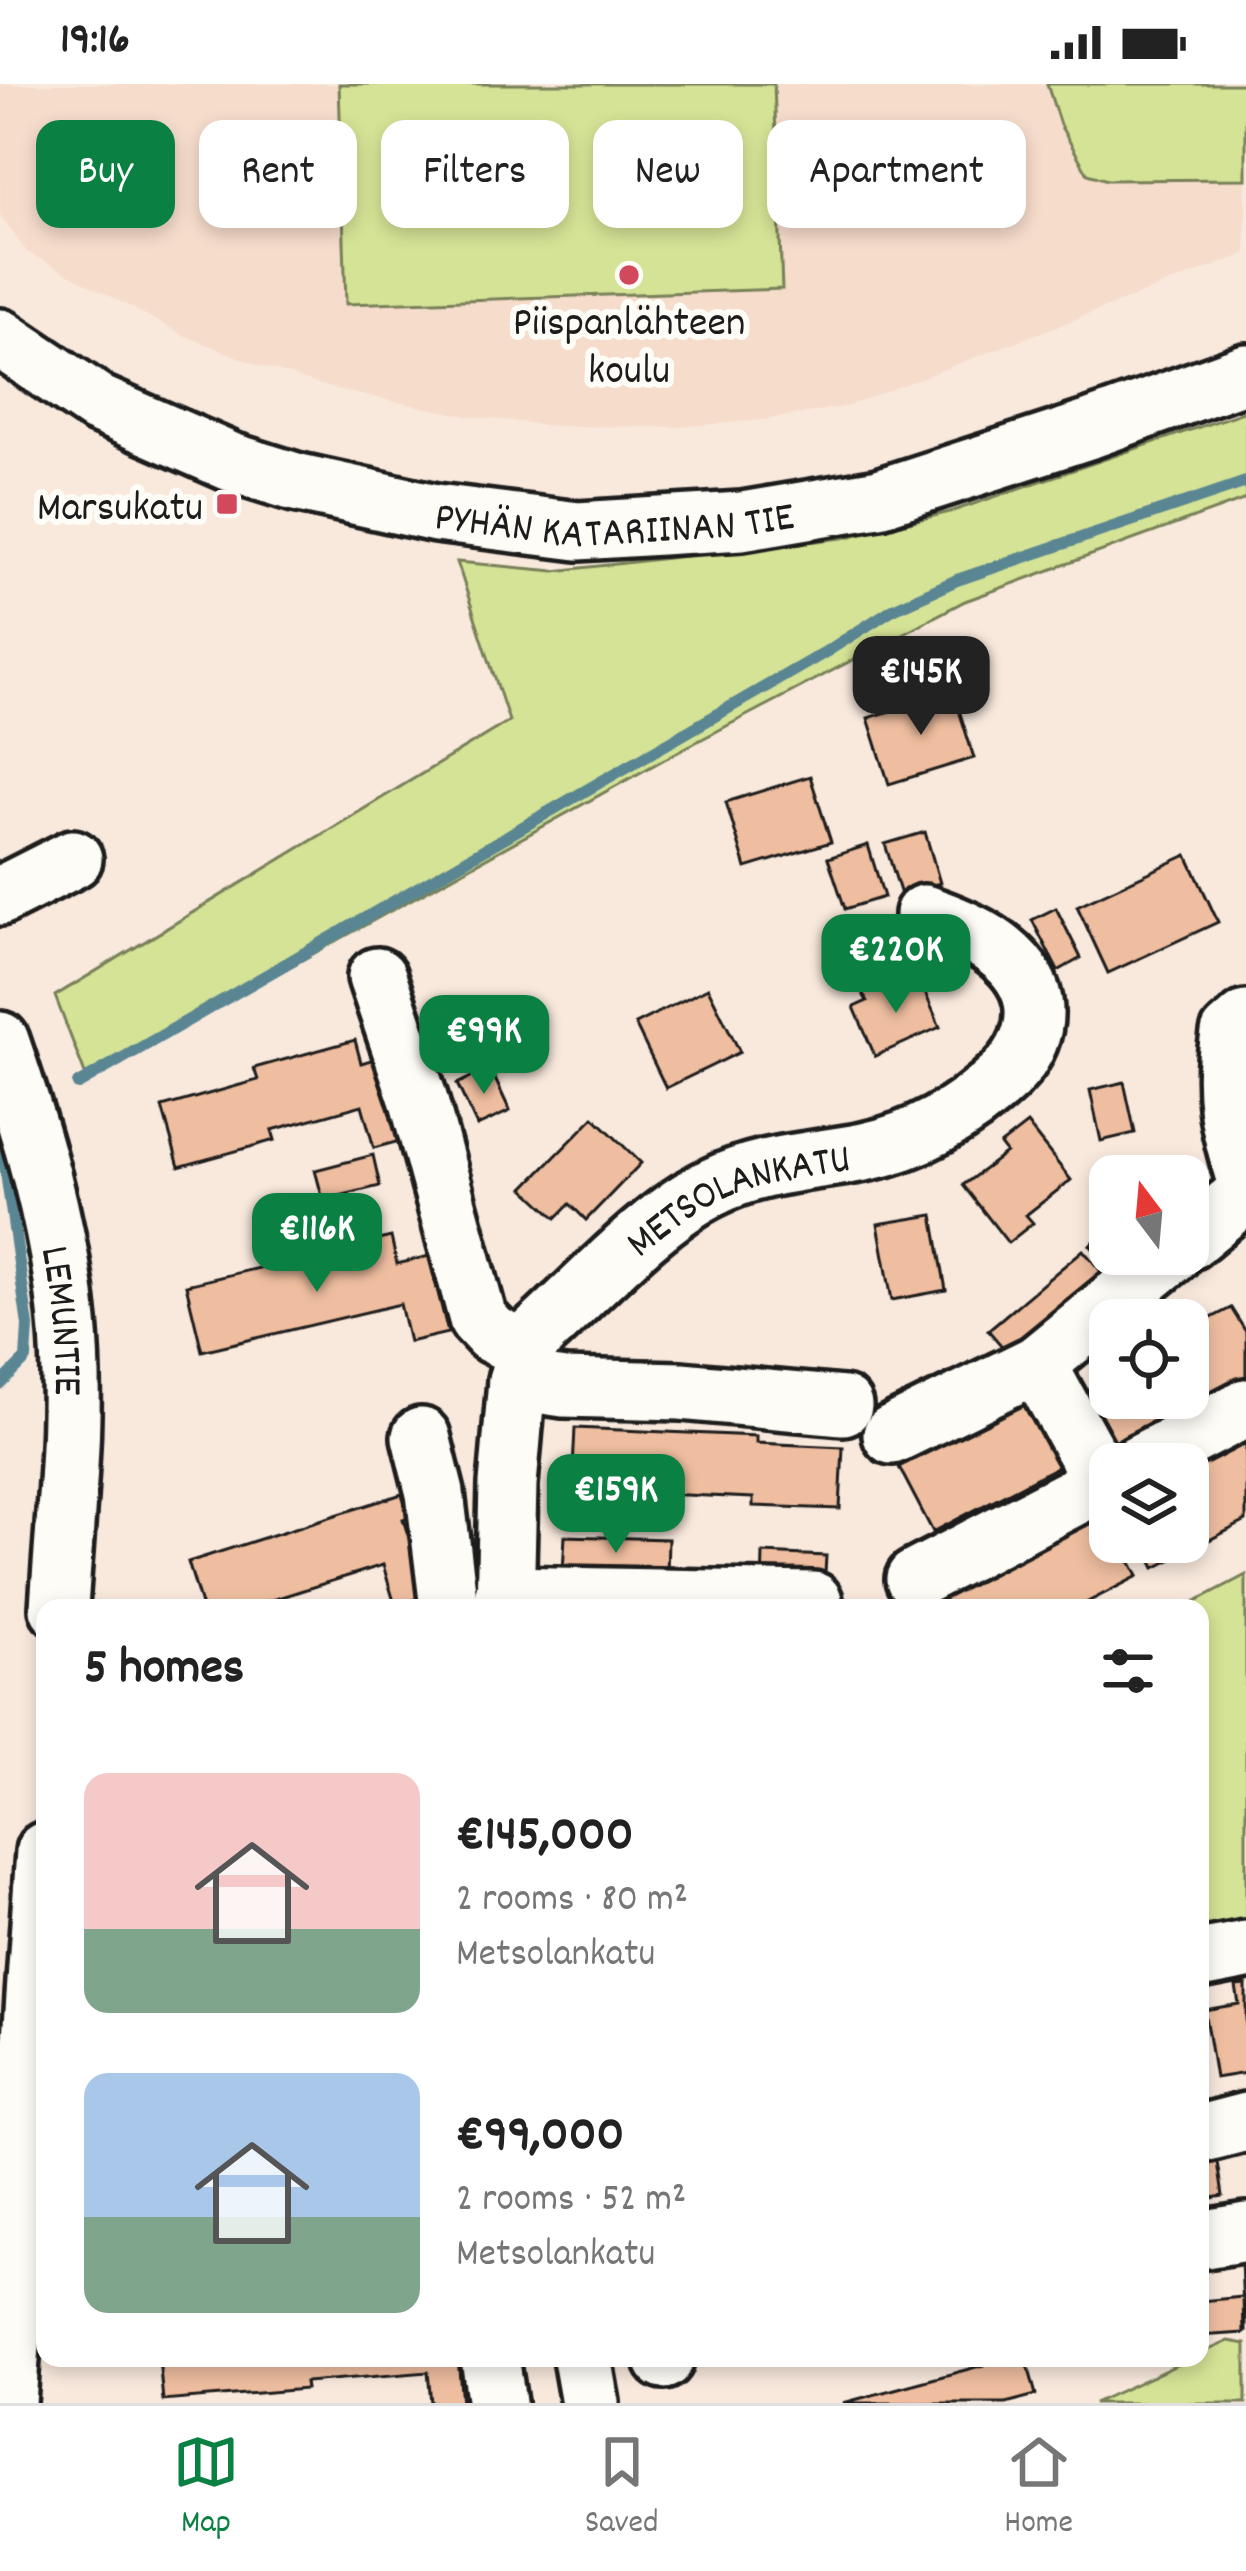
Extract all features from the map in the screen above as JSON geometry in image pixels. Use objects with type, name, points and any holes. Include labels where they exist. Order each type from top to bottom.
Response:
[{"type":"street","name":"PYHÄN KATARIINAN TIE","points":[[2,344],[98,404],[231,462],[295,482],[436,513],[578,531],[742,521],[879,498],[1246,373]]},
{"type":"street","points":[[0,896],[73,859]]},
{"type":"street","name":"METSOLANKATU","points":[[521,1366],[538,1333],[707,1190],[744,1173],[907,1141],[950,1121],[1013,1067],[1033,1034],[1033,1000],[1018,968],[987,941],[924,914]]},
{"type":"street","points":[[377,977],[418,1098],[478,1319],[521,1366],[565,1388],[681,1391],[843,1406]]},
{"type":"street","points":[[1246,1020],[1230,1034],[1223,1076],[1229,1128],[1246,1181]]},
{"type":"street","name":"LEMUNTIE","points":[[0,1041],[57,1238],[68,1322],[71,1410],[60,1599]]},
{"type":"street","points":[[1209,1223],[1246,1193]]},
{"type":"street","points":[[892,1435],[1037,1364],[1146,1275]]},
{"type":"street","points":[[1037,1364],[1094,1443]]},
{"type":"street","points":[[505,1599],[508,1484],[521,1366]]},
{"type":"street","points":[[1179,1443],[1246,1408]]},
{"type":"street","points":[[421,1437],[435,1493],[448,1599]]},
{"type":"street","points":[[435,1493],[508,1484]]},
{"type":"street","points":[[916,1579],[1089,1489]]},
{"type":"street","points":[[1209,1957],[1246,1951]]},
{"type":"street","points":[[7,2403],[36,2072]]},
{"type":"street","points":[[1209,2132],[1246,2122]]},
{"type":"street","points":[[1209,2238],[1246,2232]]},
{"type":"street","points":[[491,2367],[497,2403]]},
{"type":"street","points":[[584,2367],[590,2403]]},
{"type":"shaded area","name":"Piispanlähteen koulu","points":[[0,84],[1246,84],[1246,254],[848,406],[764,420],[679,427],[552,426],[468,416],[341,391],[260,366],[181,334],[27,252],[0,215]]},
{"type":"green space","points":[[339,84],[774,84],[775,120],[767,120],[767,228],[780,228],[782,289],[346,304],[344,228],[357,228],[357,120],[340,120]]},
{"type":"green space","points":[[1047,84],[1246,84],[1246,179],[1107,180],[1088,174],[1060,125]]},
{"type":"green space","points":[[1246,411],[1246,499],[965,601],[681,750],[87,1079],[55,996],[509,721],[457,562],[555,571],[843,538],[950,512]]},
{"type":"green space","points":[[1246,1575],[1246,1956],[1209,1962],[1209,1599],[1200,1599]]},
{"type":"green space","points":[[1229,2341],[1246,2344],[1246,2403],[1094,2403],[1172,2367],[1209,2367],[1209,2350]]},
{"type":"building","points":[[953,691],[974,758],[889,784],[868,718]]},
{"type":"building","points":[[810,776],[831,842],[746,868],[726,802]]},
{"type":"building","points":[[925,832],[940,883],[901,895],[885,844]]},
{"type":"building","points":[[868,845],[884,897],[845,909],[828,858]]},
{"type":"building","points":[[1187,855],[1218,922],[1108,973],[1077,906]]},
{"type":"building","points":[[1056,908],[1081,958],[1058,971],[1032,920]]},
{"type":"building","points":[[919,979],[940,1027],[875,1056],[854,1007],[867,1001],[862,992],[879,984],[884,994]]},
{"type":"building","points":[[708,988],[740,1052],[666,1088],[635,1024]]},
{"type":"building","points":[[355,1040],[361,1063],[388,1055],[411,1138],[374,1148],[362,1105],[272,1130],[275,1140],[179,1167],[162,1107],[258,1080],[254,1068]]},
{"type":"building","points":[[490,1068],[510,1111],[477,1126],[457,1084]]},
{"type":"building","points":[[1124,1082],[1135,1133],[1101,1141],[1090,1090]]},
{"type":"building","points":[[594,1117],[641,1163],[586,1220],[570,1204],[556,1218],[524,1188]]},
{"type":"building","points":[[1027,1124],[1071,1180],[1026,1215],[1033,1223],[1008,1243],[963,1185],[1006,1153],[1000,1145]]},
{"type":"building","points":[[373,1155],[380,1186],[323,1200],[315,1170]]},
{"type":"building","points":[[933,1215],[946,1290],[892,1300],[878,1224]]},
{"type":"building","points":[[391,1237],[397,1264],[429,1256],[448,1333],[409,1342],[400,1304],[202,1351],[186,1285]]},
{"type":"building","points":[[1083,1250],[1089,1257],[1089,1275],[1106,1277],[1012,1358],[988,1330]]},
{"type":"building","points":[[1231,1308],[1246,1332],[1246,1393],[1209,1412],[1209,1319]]},
{"type":"building","points":[[1089,1391],[1089,1419],[1166,1419],[1168,1424],[1132,1443],[1095,1443],[1073,1399]]},
{"type":"building","points":[[1039,1392],[1074,1458],[933,1532],[899,1467],[924,1453],[918,1440],[940,1429],[947,1441]]},
{"type":"building","points":[[1246,1420],[1246,1521],[1209,1540],[1209,1450]]},
{"type":"building","points":[[575,1428],[756,1436],[756,1443],[843,1447],[840,1509],[753,1506],[753,1498],[572,1490]]},
{"type":"building","points":[[402,1494],[409,1517],[403,1519],[427,1596],[393,1599],[383,1565],[275,1599],[199,1599],[188,1562]]},
{"type":"building","points":[[1089,1519],[1089,1563],[1131,1563],[1138,1576],[1093,1599],[934,1599]]},
{"type":"building","points":[[565,1536],[668,1539],[667,1575],[563,1572]]},
{"type":"building","points":[[763,1553],[826,1556],[824,1591],[762,1589]]},
{"type":"building","points":[[1246,1985],[1246,2073],[1215,2078],[1209,2009],[1239,2004],[1236,1986]]},
{"type":"building","points":[[1218,2162],[1223,2196],[1209,2198],[1209,2164]]},
{"type":"building","points":[[1241,2261],[1246,2261],[1244,2333]]},
{"type":"building","points":[[1243,2297],[1244,2333],[1209,2335],[1209,2300]]},
{"type":"building","points":[[160,2367],[459,2367],[462,2403],[431,2403],[428,2372],[305,2382],[306,2389],[163,2401]]},
{"type":"building","points":[[977,2367],[1028,2367],[1036,2395],[1006,2403],[843,2403]]},
{"type":"waterway","points":[[78,1084],[893,609],[957,580],[1246,482]]},
{"type":"waterway","points":[[0,1385],[26,1359],[28,1326],[1,1138]]},
{"type":"place","name":"Piispanlähteen koulu","points":[[629,275]]},
{"type":"place","name":"Marsukatu","points":[[227,504]]}]
